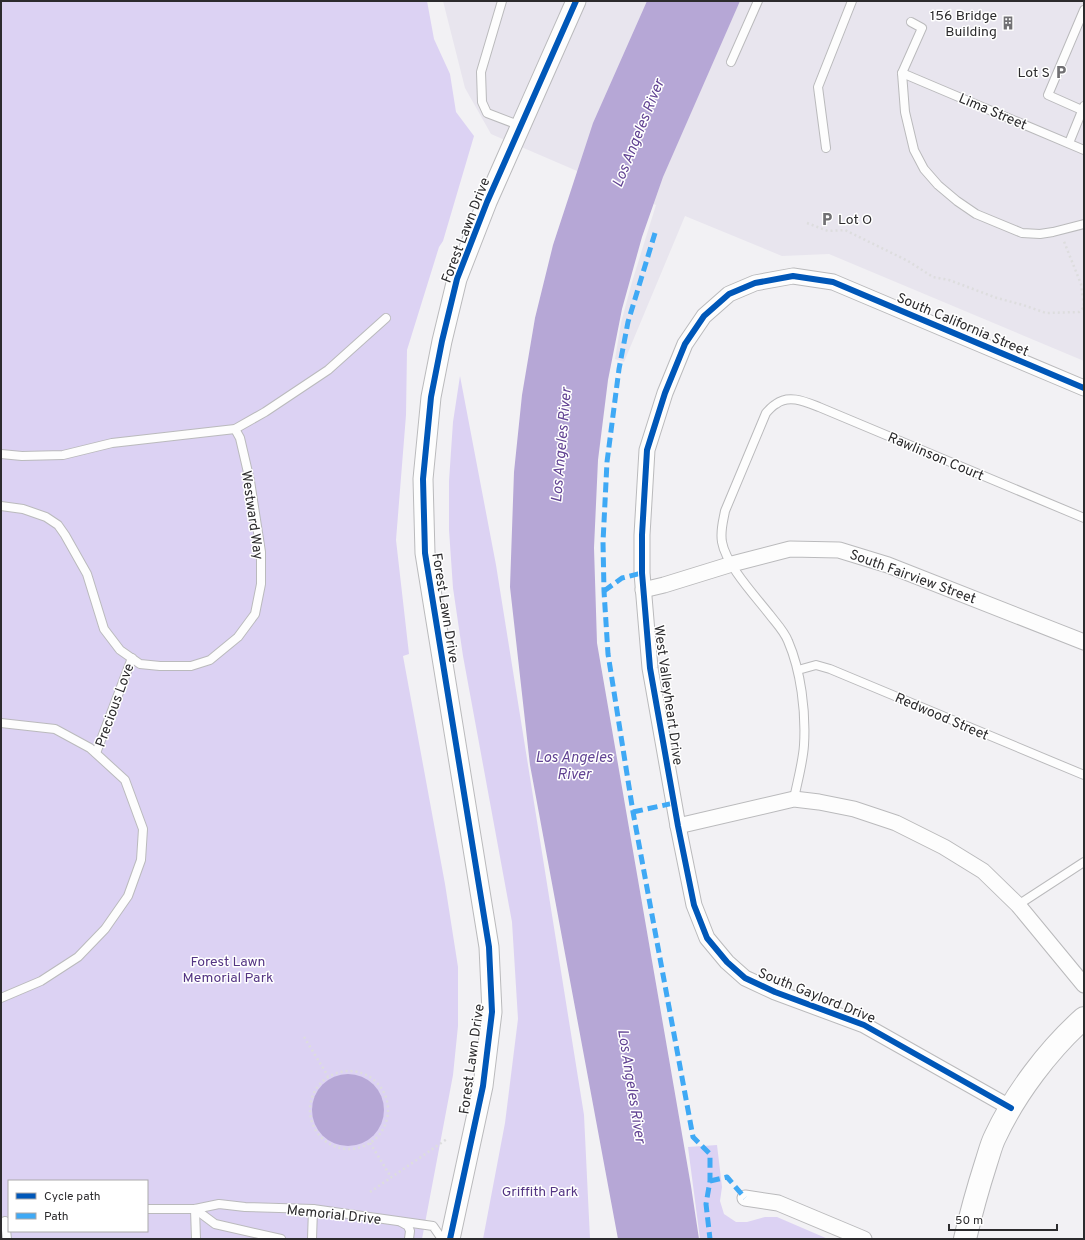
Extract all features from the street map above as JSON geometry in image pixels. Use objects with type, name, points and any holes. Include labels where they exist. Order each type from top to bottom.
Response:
[{"type":"main road","points":[[965,1239],[995,1137],[1011,1108],[1037,1068],[1068,1033],[1084,1018]]},
{"type":"street","name":"Forest Lawn Drive","points":[[450,1239],[483,1086],[492,1012],[489,947],[425,553],[423,479],[431,397],[442,341],[457,280],[487,202],[576,1]]},
{"type":"street","name":"West Valleyheart Drive","points":[[707,938],[694,905],[678,826],[650,668],[642,573],[642,535],[648,450],[665,393],[685,344],[704,316],[729,294],[756,283],[793,276],[833,282]]},
{"type":"street","name":"South California Street","points":[[833,282],[1084,388]]},
{"type":"street","name":"South Fairview Street","points":[[643,590],[790,549],[839,550],[888,565],[1084,642]]},
{"type":"street","points":[[678,826],[794,800],[819,802],[854,809],[896,823],[944,846],[983,871],[1018,905],[1084,984]]},
{"type":"street","name":"South Gaylord Drive","points":[[707,938],[727,962],[745,978],[775,992],[864,1026],[1011,1108]]},
{"type":"street","points":[[744,1198],[778,1203],[864,1239]]},
{"type":"lane","points":[[502,1],[481,72],[482,102],[487,113],[521,126]]},
{"type":"lane","points":[[731,62],[758,1]]},
{"type":"lane","points":[[826,148],[818,87],[852,1]]},
{"type":"lane","points":[[1068,143],[1083,109],[1048,95],[1084,10]]},
{"type":"lane","points":[[911,22],[922,28],[902,73],[905,112],[914,150],[924,169],[938,185],[976,214],[1022,233],[1040,234],[1084,224]]},
{"type":"lane","name":"Lima Street","points":[[902,73],[1084,150]]},
{"type":"lane","points":[[1,454],[22,456],[63,455],[112,443],[235,429],[265,412],[328,370],[386,318]]},
{"type":"lane","name":"Rawlinson Court","points":[[732,564],[725,552],[722,542],[721,528],[725,512],[766,413],[776,403],[786,399],[796,399],[819,407],[1084,518]]},
{"type":"lane","name":"Westward Way","points":[[132,658],[140,664],[160,666],[191,666],[210,660],[238,637],[255,614],[261,584],[261,552],[250,481],[240,438],[235,429]]},
{"type":"lane","name":"Precious Love","points":[[1,506],[22,509],[46,517],[58,525],[87,574],[104,629],[120,650],[132,658],[96,753]]},
{"type":"lane","points":[[732,564],[787,639],[798,670],[803,707],[804,746],[794,800]]},
{"type":"lane","name":"Redwood Street","points":[[798,670],[816,665],[830,669],[1084,775]]},
{"type":"lane","points":[[1,723],[55,729],[90,748],[125,780],[143,829],[141,860],[128,896],[105,929],[78,956],[41,981],[1,998]]},
{"type":"lane","points":[[1018,905],[1084,862]]},
{"type":"lane","name":"Memorial Drive","points":[[148,1209],[195,1209],[219,1204],[245,1207],[313,1209],[433,1226],[442,1239]]},
{"type":"lane","points":[[195,1209],[196,1239]]},
{"type":"lane","points":[[195,1209],[215,1224],[281,1239]]},
{"type":"lane","points":[[312,1239],[313,1209]]},
{"type":"lane","points":[[5,1221],[7,1239]]},
{"type":"lane","points":[[400,1221],[408,1226],[410,1230],[409,1239]]},
{"type":"path","points":[[807,223],[828,230],[845,230],[908,261],[933,277],[949,280],[997,298],[1046,313],[1078,312],[1084,307],[1081,284],[1060,230]]},
{"type":"path","points":[[304,1037],[328,1076]]},
{"type":"path","points":[[350,1070],[360,1072],[371,1076],[385,1093],[388,1104],[388,1115],[385,1126],[370,1143],[361,1147],[350,1149],[340,1148],[330,1145],[315,1131],[309,1111],[310,1101],[320,1082],[328,1076],[338,1071],[350,1070]]},
{"type":"path","points":[[370,1192],[447,1139]]},
{"type":"path","points":[[370,1143],[391,1177]]},
{"type":"shaded area","points":[[443,1],[1084,1],[1084,361],[829,254],[782,256],[685,216],[624,362],[615,359],[621,323],[656,205],[491,134],[465,88]]},
{"type":"green space","name":"Forest Lawn Memorial Park","points":[[1,1],[427,1],[434,39],[450,74],[456,112],[474,136],[443,241],[439,247],[407,350],[406,415],[396,540],[409,654],[403,656],[445,884],[458,967],[458,1026],[453,1075],[422,1239],[1,1239]]},
{"type":"green space","name":"Griffith Park","points":[[460,376],[496,565],[584,1115],[590,1239],[483,1239],[505,1123],[518,1019],[512,922],[463,656],[453,588],[449,530],[449,481],[453,422]]},
{"type":"green space","points":[[717,1145],[722,1187],[720,1201],[724,1214],[736,1222],[747,1222],[765,1217],[777,1217],[828,1239],[700,1239],[688,1147]]},
{"type":"water","name":"Los Angeles River","points":[[647,1],[740,1],[663,177],[642,237],[622,309],[608,380],[598,460],[594,548],[597,643],[699,1239],[618,1239],[530,765],[510,587],[514,472],[522,395],[535,318],[553,245],[593,123]]},
{"type":"water","points":[[341,1074],[355,1074],[362,1076],[374,1084],[382,1096],[384,1110],[382,1124],[374,1136],[362,1144],[355,1146],[341,1146],[334,1144],[322,1136],[314,1124],[312,1117],[312,1103],[314,1096],[322,1084],[334,1076]]},
{"type":"marked path","points":[[655,233],[628,322],[619,369],[607,462],[603,542],[604,591],[608,654],[633,812],[693,1137],[710,1154],[710,1181],[706,1204],[710,1239]]},
{"type":"marked path","points":[[604,591],[622,578],[642,573]]},
{"type":"marked path","points":[[633,812],[674,803]]},
{"type":"marked path","points":[[710,1181],[727,1177],[745,1198]]},
{"type":"cycle path","points":[[450,1239],[483,1086],[492,1012],[489,947],[425,553],[423,479],[431,397],[442,341],[457,279],[487,202],[576,1]]},
{"type":"cycle path","points":[[1011,1108],[864,1025],[775,992],[745,978],[727,962],[707,938],[694,905],[678,826],[650,668],[642,573],[642,535],[647,450],[665,393],[685,344],[704,316],[729,294],[755,283],[793,276],[833,282],[1084,388]]},
{"type":"place","name":"156 Bridge Building","points":[[1008,23]]},
{"type":"place","name":"Lot S","points":[[1061,72]]},
{"type":"place","name":"Lot O","points":[[827,219]]}]
